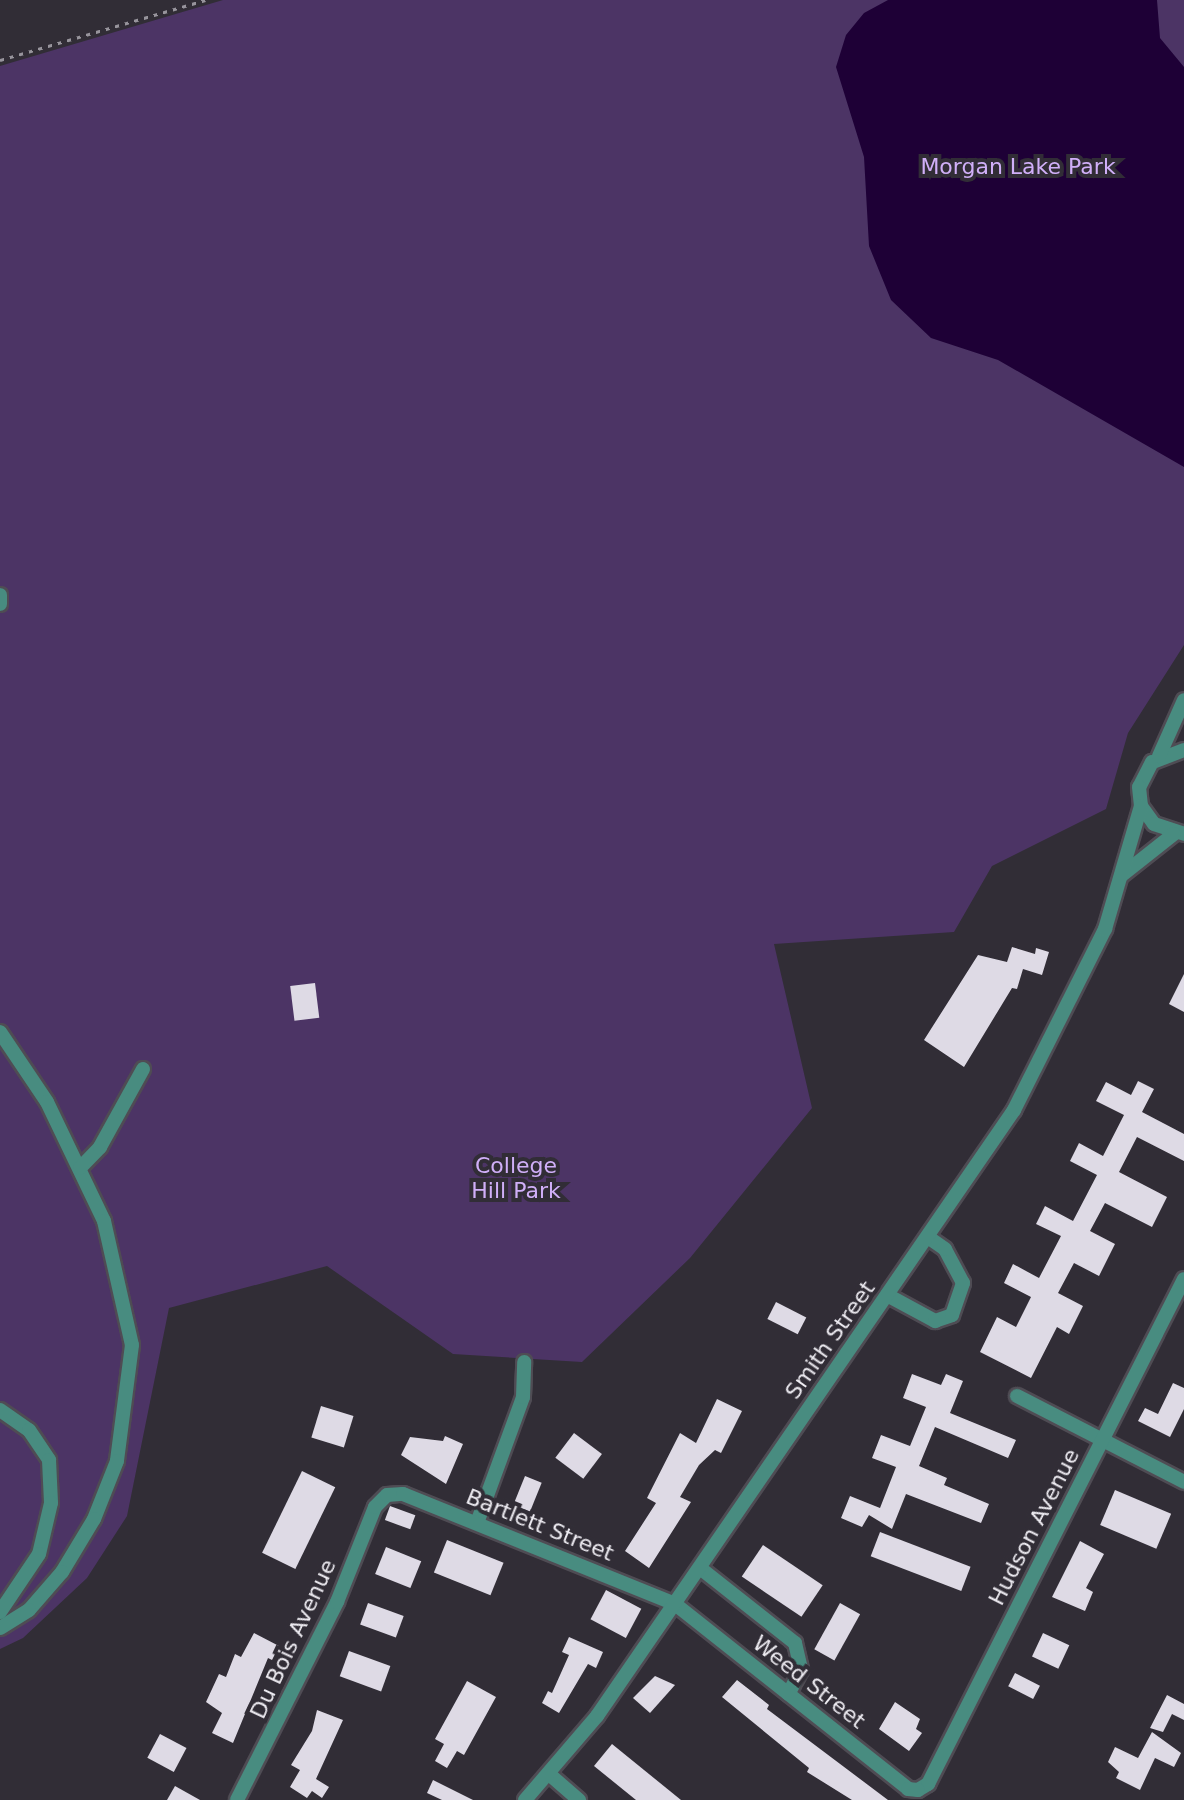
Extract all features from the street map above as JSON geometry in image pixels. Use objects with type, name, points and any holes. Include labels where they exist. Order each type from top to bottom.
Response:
[{"type":"street","points":[[0,595],[0,604]]},
{"type":"street","name":"Smith Street","points":[[525,1800],[597,1716],[928,1237],[1036,1070],[1105,929],[1141,806],[1141,778],[1159,756],[1183,706]]},
{"type":"street","points":[[1159,756],[1184,750]]},
{"type":"street","points":[[1141,806],[1154,824],[1179,834]]},
{"type":"street","points":[[1122,876],[1179,834]]},
{"type":"street","points":[[0,1032],[24,1063],[80,1168],[104,1221],[122,1287],[132,1345],[128,1400],[117,1461],[94,1519],[62,1572],[29,1610],[0,1628]]},
{"type":"street","points":[[80,1168],[100,1147],[143,1069]]},
{"type":"street","points":[[887,1295],[935,1321],[952,1315],[963,1283],[945,1249],[928,1237]]},
{"type":"street","name":"Hudson Avenue","points":[[917,1795],[928,1784],[1184,1279]]},
{"type":"street","points":[[477,1523],[523,1397],[524,1362]]},
{"type":"street","points":[[1017,1396],[1184,1482]]},
{"type":"street","points":[[0,1410],[29,1430],[49,1460],[51,1503],[39,1554],[0,1612]]},
{"type":"street","name":"Bartlett Street","points":[[387,1495],[403,1494],[675,1604]]},
{"type":"street","name":"Du Bois Avenue","points":[[237,1800],[337,1602],[375,1507],[387,1495]]},
{"type":"street","points":[[700,1568],[795,1643],[801,1670],[788,1694]]},
{"type":"street","name":"Weed Street","points":[[675,1604],[917,1795]]},
{"type":"street","points":[[549,1774],[579,1800]]},
{"type":"path","points":[[0,60],[205,0]]},
{"type":"green space","name":"College Hill Park","points":[[223,0],[1184,0],[1184,645],[1128,733],[1106,809],[992,866],[954,932],[774,944],[812,1108],[690,1258],[582,1362],[453,1354],[327,1266],[169,1308],[127,1516],[87,1578],[23,1638],[0,1649],[0,66]]},
{"type":"shaded area","name":"Morgan Lake Park","points":[[888,0],[1157,0],[1160,38],[1184,67],[1184,467],[998,360],[931,338],[891,300],[869,246],[864,157],[836,67],[846,35],[864,13]]},
{"type":"building","points":[[1012,947],[1035,954],[1036,948],[1049,952],[1042,975],[1023,969],[1017,989],[1012,988],[964,1067],[924,1040],[978,955],[1007,962]]},
{"type":"building","points":[[1184,974],[1184,1012],[1169,1004]]},
{"type":"building","points":[[315,983],[319,1018],[294,1021],[290,986]]},
{"type":"building","points":[[1138,1081],[1154,1089],[1142,1112],[1184,1134],[1184,1161],[1137,1137],[1119,1172],[1167,1197],[1152,1227],[1105,1203],[1090,1231],[1115,1244],[1099,1276],[1074,1263],[1058,1293],[1083,1306],[1069,1334],[1057,1327],[1031,1378],[980,1352],[997,1317],[1016,1327],[1031,1297],[1004,1283],[1013,1264],[1039,1278],[1061,1236],[1036,1224],[1045,1206],[1073,1221],[1097,1175],[1070,1161],[1079,1143],[1103,1156],[1124,1115],[1096,1101],[1106,1082],[1131,1095]]},
{"type":"building","points":[[776,1302],[806,1317],[798,1334],[767,1319]]},
{"type":"building","points":[[912,1374],[941,1385],[946,1374],[963,1381],[950,1413],[1016,1440],[1008,1458],[935,1427],[919,1466],[947,1478],[944,1485],[989,1504],[981,1523],[906,1494],[892,1529],[869,1515],[862,1527],[841,1518],[850,1496],[880,1508],[896,1467],[872,1458],[881,1435],[910,1446],[926,1407],[903,1398]]},
{"type":"building","points":[[1173,1383],[1184,1388],[1184,1409],[1170,1437],[1138,1421],[1145,1408],[1158,1414]]},
{"type":"building","points":[[717,1399],[742,1411],[721,1453],[715,1450],[699,1465],[680,1497],[691,1502],[649,1568],[625,1551],[656,1503],[647,1498],[680,1433],[696,1443]]},
{"type":"building","points":[[321,1406],[354,1416],[344,1447],[311,1438]]},
{"type":"building","points":[[574,1433],[602,1454],[583,1479],[555,1458]]},
{"type":"building","points":[[445,1436],[463,1444],[446,1484],[401,1455],[410,1437],[443,1441]]},
{"type":"building","points":[[302,1471],[335,1487],[295,1569],[262,1553]]},
{"type":"building","points":[[525,1476],[542,1483],[530,1511],[513,1505]]},
{"type":"building","points":[[1115,1490],[1171,1514],[1156,1549],[1100,1525]]},
{"type":"building","points":[[390,1506],[415,1515],[410,1529],[385,1520]]},
{"type":"building","points":[[880,1532],[971,1567],[961,1591],[871,1556]]},
{"type":"building","points":[[447,1540],[504,1563],[490,1595],[434,1572]]},
{"type":"building","points":[[1080,1541],[1104,1554],[1086,1588],[1093,1592],[1085,1611],[1052,1597]]},
{"type":"building","points":[[763,1545],[823,1585],[801,1617],[742,1577]]},
{"type":"building","points":[[386,1547],[421,1561],[410,1588],[375,1574]]},
{"type":"building","points":[[606,1590],[641,1609],[626,1638],[591,1619]]},
{"type":"building","points":[[368,1603],[404,1616],[396,1638],[360,1625]]},
{"type":"building","points":[[840,1603],[860,1614],[834,1661],[814,1649]]},
{"type":"building","points":[[254,1633],[279,1646],[272,1660],[268,1658],[233,1743],[212,1733],[222,1713],[206,1702],[219,1674],[226,1677],[235,1654],[241,1657]]},
{"type":"building","points":[[1043,1633],[1069,1645],[1058,1669],[1032,1657]]},
{"type":"building","points":[[569,1637],[603,1652],[596,1668],[588,1664],[559,1713],[542,1703],[548,1691],[552,1693],[569,1655],[562,1652]]},
{"type":"building","points":[[349,1651],[390,1666],[381,1691],[340,1676]]},
{"type":"building","points":[[1015,1673],[1040,1686],[1033,1699],[1008,1686]]},
{"type":"building","points":[[655,1676],[675,1685],[650,1713],[633,1698]]},
{"type":"building","points":[[737,1680],[769,1705],[767,1709],[888,1800],[852,1800],[807,1772],[809,1768],[722,1697]]},
{"type":"building","points":[[467,1681],[496,1697],[464,1755],[457,1751],[447,1768],[435,1761],[444,1744],[435,1739]]},
{"type":"building","points":[[1167,1695],[1184,1704],[1184,1720],[1172,1714],[1163,1732],[1150,1728]]},
{"type":"building","points":[[895,1702],[920,1719],[916,1729],[922,1733],[909,1751],[879,1729]]},
{"type":"building","points":[[317,1710],[343,1720],[316,1779],[329,1787],[322,1798],[312,1791],[307,1798],[290,1787],[300,1770],[291,1765],[312,1731]]},
{"type":"building","points":[[1152,1732],[1181,1753],[1174,1767],[1155,1758],[1140,1790],[1116,1778],[1119,1772],[1108,1762],[1115,1747],[1138,1758]]},
{"type":"building","points":[[160,1734],[186,1748],[174,1772],[147,1758]]},
{"type":"building","points":[[612,1744],[681,1800],[636,1800],[594,1766]]},
{"type":"building","points":[[433,1780],[473,1800],[442,1800],[427,1793]]},
{"type":"building","points":[[175,1786],[200,1800],[167,1800]]}]
